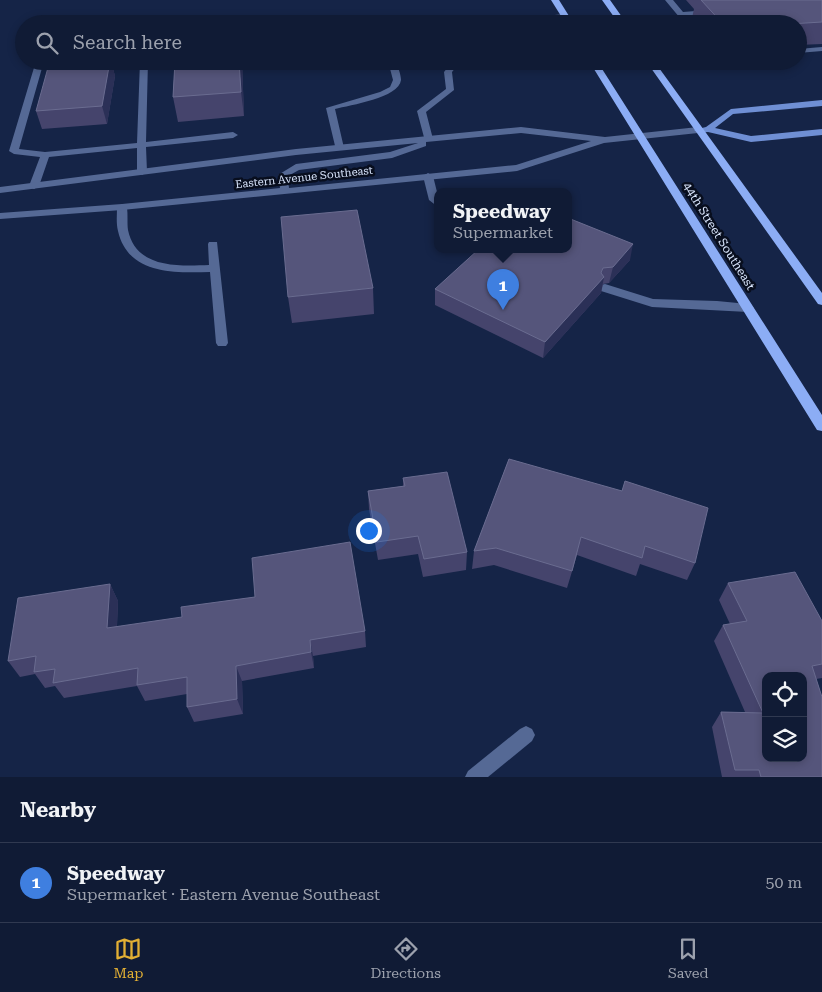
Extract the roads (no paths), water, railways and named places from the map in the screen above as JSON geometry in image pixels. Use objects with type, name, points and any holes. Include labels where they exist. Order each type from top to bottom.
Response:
[{"type":"main road","points":[[555,0],[565,15]]},
{"type":"main road","points":[[606,0],[616,15]]},
{"type":"main road","name":"44th Street Southeast","points":[[599,70],[822,426]]},
{"type":"main road","points":[[657,70],[703,130],[822,300]]},
{"type":"main road","points":[[703,130],[731,112],[822,103]]},
{"type":"main road","name":"Eastern Avenue Southeast","points":[[703,130],[751,139],[822,132]]},
{"type":"street","points":[[669,0],[681,14],[720,11]]},
{"type":"street","points":[[807,50],[822,49]]},
{"type":"street","points":[[37,70],[14,151],[45,155],[232,135]]},
{"type":"street","points":[[142,172],[144,70]]},
{"type":"street","points":[[338,148],[330,108],[383,94],[394,88],[397,80],[394,70]]},
{"type":"street","points":[[428,139],[421,112],[450,90],[448,72],[450,70]]},
{"type":"street","name":"Eastern Avenue Southeast","points":[[0,190],[338,148],[521,130],[605,140]]},
{"type":"street","name":"Eastern Avenue Southeast","points":[[0,216],[122,207],[516,168],[605,140],[703,130]]},
{"type":"street","points":[[284,191],[283,175],[296,167],[392,155],[442,138]]},
{"type":"street","points":[[34,186],[45,155]]},
{"type":"street","points":[[428,176],[434,200]]},
{"type":"street","points":[[122,207],[123,233],[134,254],[163,269],[215,268]]},
{"type":"street","points":[[213,244],[222,343]]},
{"type":"street","points":[[605,288],[652,303],[748,308]]},
{"type":"street","points":[[474,777],[526,735]]},
{"type":"place","name":"Speedway","points":[[503,310]]}]
